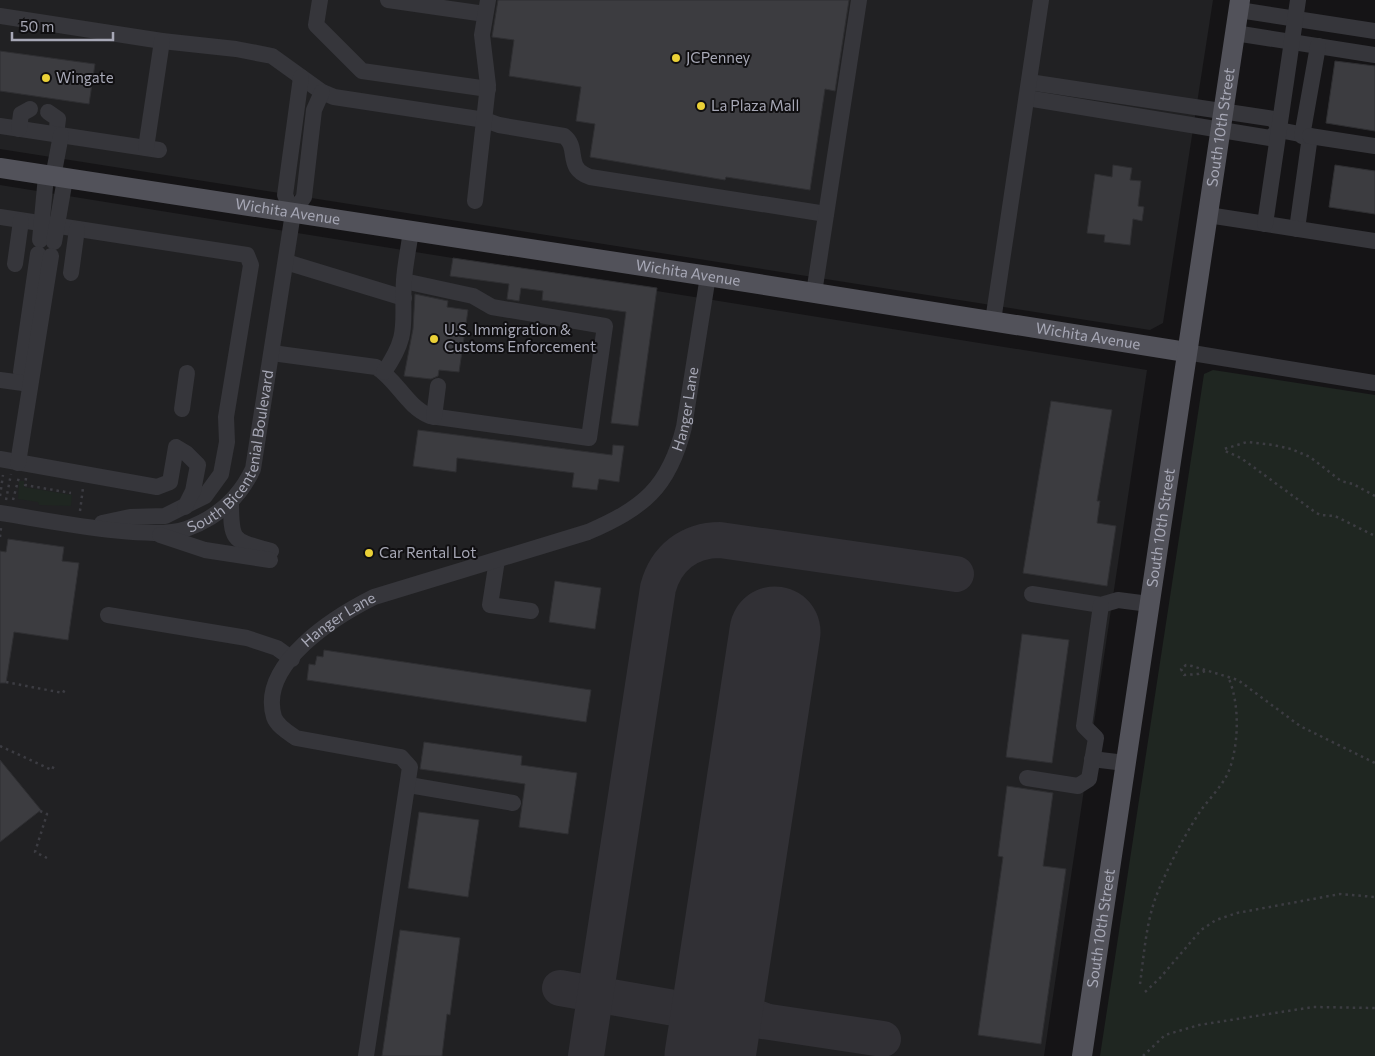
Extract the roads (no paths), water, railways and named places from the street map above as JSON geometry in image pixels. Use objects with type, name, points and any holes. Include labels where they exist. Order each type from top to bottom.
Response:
[{"type":"main road","name":"South 10th Street","points":[[1082,1056],[1239,5]]},
{"type":"main road","name":"Wichita Avenue","points":[[0,168],[708,276],[1186,352]]},
{"type":"street","points":[[320,0],[316,25],[362,71],[488,89]]},
{"type":"street","points":[[388,0],[487,7],[482,35],[488,89],[474,201]]},
{"type":"street","points":[[814,293],[859,0]]},
{"type":"street","points":[[993,322],[1041,0]]},
{"type":"street","points":[[1265,224],[1298,0]]},
{"type":"street","points":[[1239,5],[1295,18],[1375,31]]},
{"type":"street","points":[[0,16],[162,41],[205,44],[272,56],[322,92],[350,101],[485,120],[499,125],[564,136],[571,144],[574,165],[583,174],[590,177],[826,214]]},
{"type":"street","points":[[1235,33],[1374,54],[1375,37]]},
{"type":"street","points":[[0,126],[152,149],[162,41]]},
{"type":"street","points":[[1298,229],[1306,136],[1318,46]]},
{"type":"street","points":[[294,213],[285,195],[301,77]]},
{"type":"street","points":[[1028,90],[1222,121],[1274,119],[1279,130]]},
{"type":"street","points":[[294,213],[304,197],[314,110],[322,92]]},
{"type":"street","points":[[19,129],[21,114],[30,109]]},
{"type":"street","points":[[48,112],[58,119],[59,135],[47,240],[19,425],[10,468],[156,487],[170,482],[176,447],[186,452],[198,465],[193,491],[184,507]]},
{"type":"street","points":[[1279,130],[1375,146]]},
{"type":"street","name":"South Bicentenial Boulevard","points":[[1,520],[148,531],[185,529],[211,517],[231,502],[241,491],[253,470],[294,213]]},
{"type":"street","points":[[1208,215],[1375,241]]},
{"type":"street","points":[[0,217],[21,221],[47,240]]},
{"type":"street","points":[[15,264],[21,221]]},
{"type":"street","points":[[47,240],[77,229],[247,255],[251,265],[226,418],[227,442],[221,474],[205,496],[165,516],[130,517],[88,526]]},
{"type":"street","points":[[71,273],[77,229]]},
{"type":"street","points":[[384,372],[397,352],[403,332],[404,281],[411,230]]},
{"type":"street","points":[[286,262],[404,298]]},
{"type":"street","name":"Hanger Lane","points":[[366,1056],[409,785],[410,764],[401,757],[296,738],[283,729],[274,718],[273,702],[276,685],[284,668],[310,637],[342,614],[374,597],[588,532],[618,519],[644,502],[665,478],[678,451],[684,427],[708,276]]},
{"type":"street","points":[[272,353],[369,365],[384,372],[418,409],[434,417],[589,438],[605,326],[492,307],[473,296],[404,281]]},
{"type":"street","name":"Wichita Avenue","points":[[1186,352],[1375,383]]},
{"type":"street","points":[[182,410],[187,373]]},
{"type":"street","points":[[0,380],[25,384]]},
{"type":"street","points":[[434,417],[438,386]]},
{"type":"street","points":[[148,531],[205,550],[270,556],[235,538],[232,532],[231,502]]},
{"type":"street","points":[[497,560],[490,605],[530,611]]},
{"type":"street","points":[[1032,594],[1102,605],[1118,600],[1149,604]]},
{"type":"street","points":[[1027,778],[1078,786],[1089,779],[1096,738],[1084,726],[1102,605]]},
{"type":"street","points":[[108,616],[246,638],[277,648],[292,659]]},
{"type":"street","points":[[1092,759],[1125,763]]},
{"type":"street","points":[[409,785],[513,802]]},
{"type":"place","name":"JCPenney","points":[[676,58]]},
{"type":"place","name":"Wingate","points":[[46,78]]},
{"type":"place","name":"La Plaza Mall","points":[[701,106]]},
{"type":"place","name":"U.S. Immigration & Customs Enforcement","points":[[434,339]]},
{"type":"place","name":"Car Rental Lot","points":[[369,553]]}]
